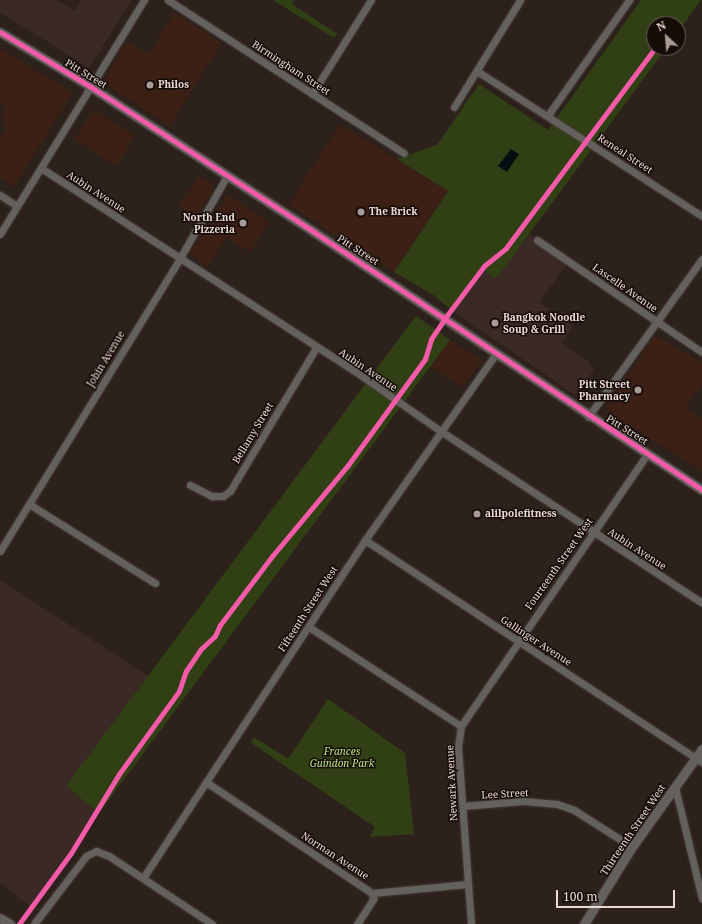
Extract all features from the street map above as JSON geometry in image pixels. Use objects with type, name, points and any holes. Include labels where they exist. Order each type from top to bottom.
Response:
[{"type":"street","points":[[0,234],[144,0]]},
{"type":"street","name":"Birmingham Street","points":[[168,0],[404,153]]},
{"type":"street","points":[[312,94],[371,0]]},
{"type":"street","points":[[454,107],[520,0]]},
{"type":"street","points":[[548,115],[629,0]]},
{"type":"street","name":"Pitt Street","points":[[0,32],[91,88],[445,318],[495,355],[702,490]]},
{"type":"street","name":"Reneal Street","points":[[476,71],[548,115],[702,216]]},
{"type":"street","name":"Aubin Avenue","points":[[41,168],[316,348],[356,372],[442,432],[593,533],[702,603]]},
{"type":"street","name":"Jobin Avenue","points":[[0,552],[180,258],[227,176]]},
{"type":"street","points":[[0,195],[17,206]]},
{"type":"street","name":"Lascelle Avenue","points":[[537,240],[702,352]]},
{"type":"street","points":[[588,417],[702,259]]},
{"type":"street","name":"Bellamy Street","points":[[190,485],[212,496],[223,496],[230,491],[316,348]]},
{"type":"street","name":"Fifteenth Street West","points":[[143,878],[365,540],[495,355]]},
{"type":"street","name":"Fourteenth Street West","points":[[461,726],[518,640],[647,454]]},
{"type":"street","points":[[29,504],[154,583]]},
{"type":"street","name":"Gallinger Avenue","points":[[365,540],[699,760]]},
{"type":"street","points":[[309,627],[461,726]]},
{"type":"street","name":"Newark Avenue","points":[[461,726],[458,747],[471,924]]},
{"type":"street","name":"Thirteenth Street West","points":[[584,924],[632,847],[675,787],[699,760],[702,749]]},
{"type":"street","name":"Norman Avenue","points":[[206,782],[372,892],[468,884]]},
{"type":"street","points":[[675,787],[702,899]]},
{"type":"street","name":"Lee Street","points":[[463,806],[523,801],[557,804],[574,810],[632,847]]},
{"type":"street","points":[[34,924],[86,856],[96,851],[109,856],[212,924]]},
{"type":"street","points":[[357,924],[373,899],[372,892]]},
{"type":"street","points":[[0,918],[10,924]]},
{"type":"shaded area","points":[[0,0],[57,0],[75,11],[82,0],[132,0],[89,68],[0,12]]},
{"type":"shaded area","points":[[174,13],[221,43],[170,126],[103,82],[127,41],[149,55]]},
{"type":"shaded area","points":[[0,49],[73,92],[14,187],[0,177],[0,140],[7,127],[1,115],[7,107],[0,103]]},
{"type":"shaded area","points":[[94,109],[135,136],[116,166],[75,139]]},
{"type":"shaded area","points":[[340,124],[448,191],[394,272],[289,204]]},
{"type":"shaded area","points":[[511,149],[519,154],[507,172],[498,166]]},
{"type":"shaded area","points":[[199,175],[212,183],[213,191],[197,217],[179,206]]},
{"type":"shaded area","points":[[228,195],[269,222],[250,252],[227,237],[207,266],[189,253]]},
{"type":"shaded area","points":[[530,234],[570,260],[539,302],[573,327],[561,343],[589,362],[594,370],[575,395],[454,312],[485,270],[496,278]]},
{"type":"shaded area","points":[[655,335],[702,363],[702,384],[686,407],[702,419],[702,472],[605,409]]},
{"type":"shaded area","points":[[450,340],[482,360],[463,387],[431,367]]},
{"type":"shaded area","points":[[0,580],[148,676],[67,786],[99,813],[32,908],[0,883]]},
{"type":"green space","points":[[273,0],[294,0],[292,4],[337,34],[334,38]]},
{"type":"green space","points":[[641,0],[701,0],[686,21],[686,16],[646,16],[646,56],[660,56],[496,279],[485,270],[454,312],[432,294],[394,272],[448,191],[397,159],[437,145],[479,84],[548,130]]},
{"type":"green space","points":[[416,316],[450,340],[99,813],[66,786]]},
{"type":"green space","name":"Frances Guindon Park","points":[[328,699],[405,753],[414,834],[370,837],[375,827],[250,742],[254,737],[288,759]]},
{"type":"cycle path","points":[[0,32],[91,87],[314,232],[702,490]]},
{"type":"cycle path","points":[[19,924],[71,853],[119,774],[179,691],[186,671],[201,649],[215,636],[220,625],[273,555],[348,465],[425,359],[431,339],[445,318],[484,266],[506,248],[649,56]]},
{"type":"place","name":"Philos","points":[[150,85]]},
{"type":"place","name":"The Brick","points":[[361,212]]},
{"type":"place","name":"North End Pizzeria","points":[[243,223]]},
{"type":"place","name":"Bangkok Noodle Soup & Grill","points":[[495,323]]},
{"type":"place","name":"Pitt Street Pharmacy","points":[[638,390]]},
{"type":"place","name":"alilpolefitness","points":[[477,514]]}]
